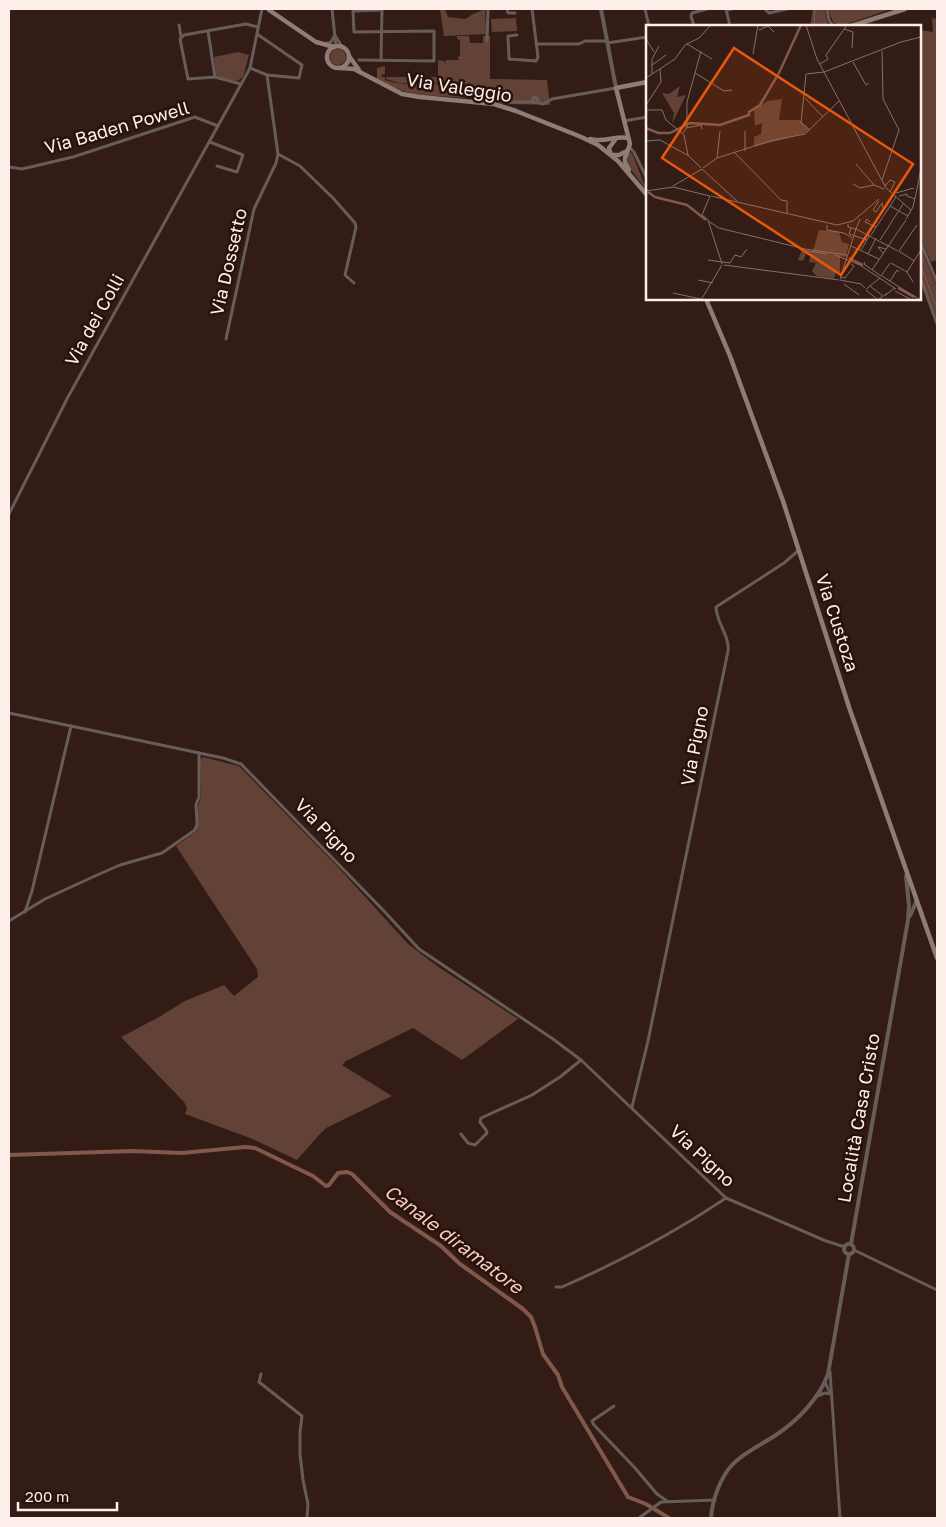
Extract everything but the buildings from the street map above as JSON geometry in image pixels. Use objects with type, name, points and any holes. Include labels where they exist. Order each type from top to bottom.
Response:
[{"type":"main road","points":[[854,25],[905,9]]},
{"type":"main road","points":[[269,10],[316,42],[324,51],[333,67],[340,68],[348,62],[348,52],[343,48],[316,42]]},
{"type":"main road","points":[[327,59],[329,51],[335,47]]},
{"type":"main road","name":"Via Valeggio","points":[[348,52],[354,64],[364,74]]},
{"type":"main road","name":"Via Valeggio","points":[[340,68],[350,68],[364,74],[386,88],[402,94],[420,98],[494,104],[579,136]]},
{"type":"main road","points":[[638,183],[625,162],[628,138],[616,88],[646,82]]},
{"type":"main road","points":[[611,155],[609,148],[613,141],[624,131],[624,122]]},
{"type":"main road","points":[[579,136],[596,141],[628,138]]},
{"type":"main road","points":[[579,136],[598,145],[611,155],[624,167],[646,194]]},
{"type":"main road","points":[[611,155],[619,155],[628,149]]},
{"type":"main road","name":"Via Custoza","points":[[706,300],[733,365],[799,550],[850,710],[917,900],[935,944],[937,958]]},
{"type":"street","name":"Via dei Colli","points":[[9,514],[68,397],[250,68],[262,9]]},
{"type":"street","points":[[332,9],[335,47]]},
{"type":"street","points":[[359,60],[434,61],[434,31],[382,32],[354,32],[353,11],[382,9],[382,32],[381,60]]},
{"type":"street","points":[[487,41],[488,9]]},
{"type":"street","points":[[507,9],[508,13],[515,13]]},
{"type":"street","points":[[517,35],[509,35],[507,38],[509,59],[536,61],[538,57],[532,9]]},
{"type":"street","points":[[505,90],[505,102],[534,102],[543,104],[552,99],[616,88],[601,9]]},
{"type":"street","points":[[645,9],[649,25]]},
{"type":"street","points":[[694,25],[692,14],[707,9]]},
{"type":"street","points":[[730,25],[726,9],[732,9]]},
{"type":"street","points":[[765,9],[769,13],[787,9]]},
{"type":"street","points":[[827,9],[831,25]]},
{"type":"street","points":[[183,35],[246,24],[258,27]]},
{"type":"street","points":[[179,25],[183,35]]},
{"type":"street","points":[[208,31],[215,77]]},
{"type":"street","points":[[250,68],[267,75],[299,78],[302,65],[257,34]]},
{"type":"street","points":[[322,44],[331,42],[335,34]]},
{"type":"street","points":[[335,34],[343,48]]},
{"type":"street","points":[[183,35],[180,39],[188,79],[215,77],[241,84]]},
{"type":"street","points":[[536,44],[579,44],[585,41],[607,42],[646,37]]},
{"type":"street","name":"Via Dossetto","points":[[226,339],[254,209],[276,163],[278,154],[267,75]]},
{"type":"street","name":"Via Baden Powell","points":[[9,167],[22,168],[73,157],[113,146],[195,117],[218,126]]},
{"type":"street","points":[[624,122],[646,117]]},
{"type":"street","points":[[210,142],[243,155],[237,172],[217,166]]},
{"type":"street","points":[[628,149],[634,152],[646,177]]},
{"type":"street","points":[[278,154],[300,166],[333,198],[355,223],[356,227],[345,275],[354,283]]},
{"type":"street","points":[[921,243],[937,282]]},
{"type":"street","points":[[921,279],[937,324]]},
{"type":"street","name":"Via Pigno","points":[[632,1108],[648,1040],[728,651],[728,643],[716,614],[716,607],[784,564],[799,550]]},
{"type":"street","name":"Via Pigno","points":[[9,713],[199,753],[241,764],[419,949],[581,1060],[726,1198],[844,1247]]},
{"type":"street","points":[[25,912],[32,891],[71,726]]},
{"type":"street","points":[[9,921],[67,888],[120,865],[162,853],[195,830],[199,797],[199,753]]},
{"type":"street","points":[[904,862],[908,882],[908,920]]},
{"type":"street","points":[[909,906],[911,902],[917,900]]},
{"type":"street","points":[[908,920],[917,900]]},
{"type":"street","points":[[911,914],[922,912]]},
{"type":"street","name":"Località Casa Cristo","points":[[851,1244],[908,920]]},
{"type":"street","points":[[461,1134],[468,1143],[472,1146],[475,1145],[487,1133],[480,1122],[481,1118],[532,1095],[560,1077],[581,1060]]},
{"type":"street","points":[[556,1287],[562,1287],[611,1265],[670,1233],[726,1198]]},
{"type":"street","points":[[849,1254],[845,1252],[844,1247],[847,1244],[851,1244],[854,1250],[937,1290]]},
{"type":"street","points":[[711,1518],[715,1500],[727,1471],[737,1460],[778,1434],[790,1424],[817,1396],[825,1382],[849,1254],[854,1250]]},
{"type":"street","points":[[829,1363],[840,1518]]},
{"type":"street","points":[[261,1374],[259,1382],[302,1416],[300,1454],[302,1480],[308,1504],[307,1518]]},
{"type":"street","points":[[825,1382],[831,1386]]},
{"type":"street","points":[[825,1382],[831,1395]]},
{"type":"street","points":[[817,1396],[825,1393],[831,1395]]},
{"type":"street","points":[[614,1406],[592,1421],[594,1425],[657,1494],[667,1501]]},
{"type":"street","points":[[639,1518],[655,1505],[667,1501],[715,1500]]},
{"type":"shaded area","points":[[440,9],[445,9],[448,17],[466,19],[485,9],[486,34],[444,36]]},
{"type":"shaded area","points":[[813,9],[825,9],[828,25],[810,25]]},
{"type":"shaded area","points":[[828,9],[891,9],[844,25],[833,22]]},
{"type":"shaded area","points":[[516,18],[517,31],[492,32],[491,19]]},
{"type":"shaded area","points":[[932,18],[937,19],[937,260],[931,262],[921,239],[921,30],[933,32]]},
{"type":"shaded area","points":[[457,36],[469,36],[470,43],[483,43],[483,36],[490,36],[490,79],[547,80],[550,105],[504,104],[484,99],[422,95],[402,91],[377,80],[377,68],[385,66],[385,74],[381,75],[385,77],[385,80],[400,83],[386,79],[386,77],[438,77],[438,60],[444,61],[445,64],[446,60],[460,60],[458,57],[460,56],[460,40],[457,39]],"holes":[[[400,83],[444,83],[430,84]]]},
{"type":"shaded area","points":[[335,49],[341,49],[346,54],[344,63],[335,65],[330,60],[330,54]]},
{"type":"shaded area","points":[[238,52],[249,55],[243,77],[237,81],[218,77],[214,57]]},
{"type":"shaded area","points":[[629,152],[632,153],[646,190],[630,167]]},
{"type":"shaded area","points":[[921,248],[937,287],[937,320],[921,276]]},
{"type":"shaded area","points":[[203,757],[239,766],[338,867],[408,944],[437,966],[518,1019],[462,1060],[413,1028],[346,1061],[342,1065],[392,1096],[326,1128],[297,1160],[250,1138],[185,1114],[187,1108],[184,1102],[121,1037],[185,1001],[224,985],[234,996],[258,977],[257,969],[176,846],[197,831],[197,809],[201,797],[200,760]]},
{"type":"waterway","points":[[814,25],[815,9]]},
{"type":"waterway","points":[[921,267],[937,308]]},
{"type":"waterway","name":"Canale diramatore","points":[[9,1155],[132,1151],[182,1153],[245,1147],[255,1148],[313,1176],[326,1186],[329,1185],[338,1173],[347,1172],[352,1174],[390,1212],[441,1246],[460,1264],[523,1309],[531,1317],[543,1354],[558,1375],[562,1387],[628,1497],[646,1504],[669,1518]]}]
